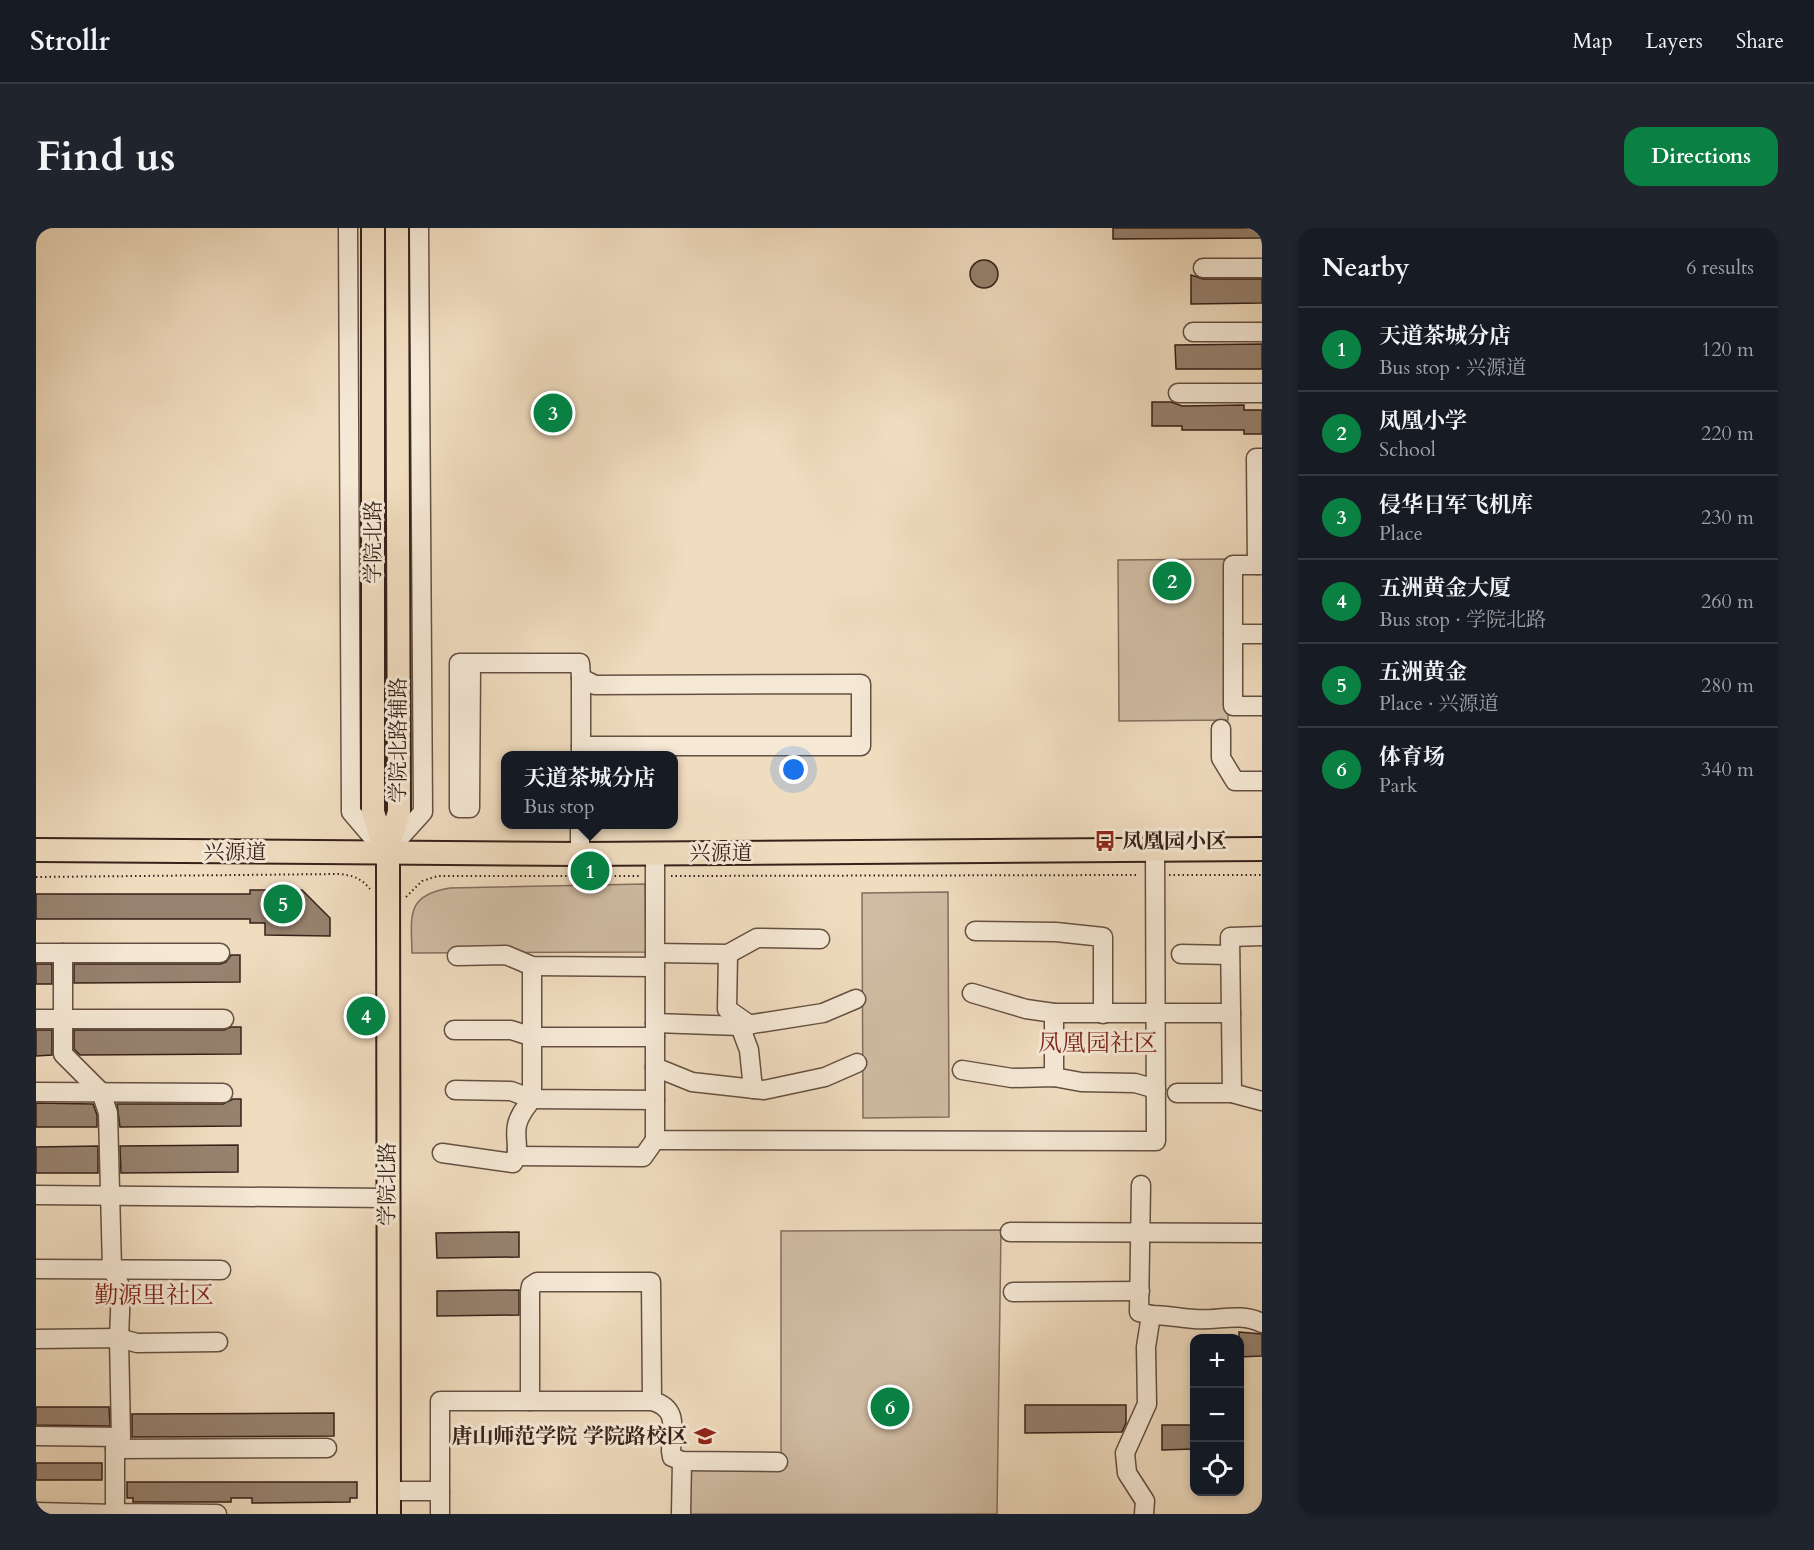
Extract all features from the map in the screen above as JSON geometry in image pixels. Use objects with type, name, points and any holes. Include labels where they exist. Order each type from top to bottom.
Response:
[{"type":"main road","name":"学院北路","points":[[373,228],[372,812],[387,859]]},
{"type":"main road","name":"学院北路","points":[[389,1514],[387,859],[399,812],[409,622],[397,367],[397,228]]},
{"type":"main road","points":[[374,366],[397,367]]},
{"type":"main road","name":"兴源道","points":[[1155,862],[1262,849]]},
{"type":"main road","name":"兴源道","points":[[36,850],[655,865],[1262,861]]},
{"type":"main road","name":"兴源道","points":[[36,865],[580,854],[655,865]]},
{"type":"street","points":[[348,228],[348,619],[351,812],[387,859]]},
{"type":"street","points":[[409,622],[420,366],[419,228]]},
{"type":"street","points":[[1203,268],[1262,268]]},
{"type":"street","points":[[1193,332],[1262,332]]},
{"type":"street","points":[[349,365],[374,366]]},
{"type":"street","points":[[397,367],[420,366]]},
{"type":"street","points":[[1178,393],[1262,393]]},
{"type":"street","points":[[1262,458],[1256,458],[1259,565],[1233,565],[1233,706],[1262,706]]},
{"type":"street","points":[[348,619],[373,621]]},
{"type":"street","points":[[1233,634],[1262,634]]},
{"type":"street","points":[[471,663],[470,808],[459,808],[459,663],[471,663],[580,663],[581,751],[861,746],[861,684],[595,685],[581,678]]},
{"type":"street","points":[[1221,729],[1221,758],[1235,781],[1262,781]]},
{"type":"street","points":[[580,829],[580,854]]},
{"type":"street","points":[[655,1140],[1156,1141],[1155,862]]},
{"type":"street","points":[[518,1156],[643,1157],[655,1140],[655,865]]},
{"type":"street","points":[[975,931],[1056,932],[1103,937],[1103,1014]]},
{"type":"street","points":[[1232,1093],[1230,937],[1262,936]]},
{"type":"street","points":[[457,956],[506,955],[532,966],[728,954],[757,939],[820,939]]},
{"type":"street","points":[[36,953],[220,952]]},
{"type":"street","points":[[63,953],[63,1054],[101,1092],[108,1113],[112,1269],[121,1288],[115,1513]]},
{"type":"street","points":[[728,954],[727,1009],[745,1026],[753,1089]]},
{"type":"street","points":[[1181,954],[1230,955]]},
{"type":"street","points":[[442,1153],[513,1163],[518,1156],[516,1127],[519,1117],[532,1100],[532,966]]},
{"type":"street","points":[[972,993],[1026,1009],[1054,1013],[1231,1013]]},
{"type":"street","points":[[454,1030],[511,1030],[533,1037],[745,1026],[823,1013],[856,999]]},
{"type":"street","points":[[1054,1013],[1054,1077]]},
{"type":"street","points":[[36,1019],[224,1019]]},
{"type":"street","points":[[655,1067],[692,1082],[764,1090],[825,1077],[857,1064]]},
{"type":"street","points":[[962,1070],[1012,1078],[1054,1077],[1082,1082],[1135,1083],[1156,1089]]},
{"type":"street","points":[[455,1090],[511,1091],[532,1100],[655,1100]]},
{"type":"street","points":[[36,1092],[223,1093]]},
{"type":"street","points":[[1178,1093],[1232,1093],[1262,1101]]},
{"type":"street","points":[[1141,1185],[1139,1312],[1196,1319],[1243,1317],[1262,1323]]},
{"type":"street","points":[[36,1196],[387,1198]]},
{"type":"street","points":[[1010,1232],[1262,1233]]},
{"type":"street","points":[[36,1269],[221,1270]]},
{"type":"street","points":[[530,1401],[531,1286],[537,1282],[651,1282],[656,1402]]},
{"type":"street","points":[[1013,1292],[1140,1291]]},
{"type":"street","points":[[1144,1514],[1145,1501],[1127,1473],[1125,1453],[1147,1404],[1146,1347],[1151,1315]]},
{"type":"street","points":[[36,1339],[119,1338],[137,1343],[218,1342]]},
{"type":"street","points":[[440,1514],[440,1401],[656,1402],[668,1408],[672,1415],[672,1457],[681,1461],[778,1462]]},
{"type":"street","points":[[36,1436],[118,1443],[327,1449]]},
{"type":"street","points":[[681,1461],[681,1514]]},
{"type":"street","points":[[389,1491],[440,1491]]},
{"type":"street","points":[[36,1512],[217,1514]]},
{"type":"path","points":[[422,881],[438,876],[655,865],[1155,862],[1262,875]]},
{"type":"path","points":[[36,877],[339,874],[351,875],[363,881]]},
{"type":"shaded area","points":[[1226,559],[1228,720],[1119,721],[1118,560]]},
{"type":"shaded area","points":[[645,884],[646,952],[412,953],[411,928],[414,909],[425,896],[436,891],[450,888]]},
{"type":"shaded area","points":[[948,892],[949,1117],[863,1118],[862,893]]},
{"type":"shaded area","points":[[1001,1230],[997,1514],[689,1514],[689,1468],[781,1467],[781,1231]]},
{"type":"building","points":[[1113,228],[1262,228],[1262,238],[1113,239]]},
{"type":"building","points":[[984,260],[994,264],[998,274],[994,284],[984,288],[974,284],[970,274],[974,264]]},
{"type":"building","points":[[1191,275],[1203,279],[1262,279],[1262,303],[1191,304]]},
{"type":"building","points":[[1262,344],[1262,369],[1176,369],[1175,345]]},
{"type":"building","points":[[553,400],[563,404],[567,414],[563,424],[553,428],[543,424],[539,414],[543,404]]},
{"type":"building","points":[[1152,402],[1171,402],[1182,406],[1244,405],[1244,410],[1262,410],[1262,434],[1244,434],[1244,430],[1182,430],[1182,426],[1152,426]]},
{"type":"building","points":[[250,890],[302,890],[330,918],[330,936],[265,935],[265,923],[250,923],[250,919],[36,919],[36,894],[250,894]]},
{"type":"building","points":[[231,955],[240,955],[240,982],[74,983],[74,964],[220,964],[226,962]]},
{"type":"building","points":[[36,964],[52,964],[52,984],[36,984]]},
{"type":"building","points":[[241,1027],[241,1054],[80,1055],[74,1049],[74,1030],[224,1030]]},
{"type":"building","points":[[36,1030],[52,1030],[52,1055],[36,1056]]},
{"type":"building","points":[[233,1099],[241,1099],[241,1126],[120,1127],[117,1104],[223,1104]]},
{"type":"building","points":[[36,1103],[93,1104],[97,1115],[97,1127],[36,1127]]},
{"type":"building","points":[[238,1145],[238,1172],[121,1173],[120,1146]]},
{"type":"building","points":[[98,1146],[98,1173],[36,1173],[36,1147]]},
{"type":"building","points":[[519,1232],[519,1257],[437,1258],[436,1233]]},
{"type":"building","points":[[519,1290],[519,1315],[437,1316],[437,1291]]},
{"type":"building","points":[[1239,1332],[1262,1334],[1262,1356],[1244,1357],[1244,1334],[1239,1334]]},
{"type":"building","points":[[1025,1405],[1126,1405],[1126,1423],[1122,1432],[1025,1433]]},
{"type":"building","points":[[36,1407],[109,1407],[110,1426],[36,1425]]},
{"type":"building","points":[[334,1413],[334,1436],[132,1437],[132,1414]]},
{"type":"building","points":[[1162,1425],[1190,1425],[1190,1449],[1162,1450]]},
{"type":"building","points":[[36,1463],[102,1463],[102,1480],[36,1480]]},
{"type":"building","points":[[127,1482],[357,1482],[357,1498],[350,1498],[350,1502],[252,1503],[252,1498],[231,1498],[231,1502],[133,1502],[133,1498],[127,1498]]},
{"type":"place","name":"侵华日军飞机库","points":[[553,413]]},
{"type":"place","name":"凤凰小学","points":[[1172,581]]},
{"type":"place","name":"凤凰园小区","points":[[1105,841]]},
{"type":"place","name":"天道茶城分店","points":[[590,871]]},
{"type":"place","name":"五洲黄金","points":[[283,904]]},
{"type":"place","name":"五洲黄金大厦","points":[[366,1016]]},
{"type":"place","name":"体育场","points":[[890,1407]]},
{"type":"place","name":"唐山师范学院 学院路校区","points":[[705,1436]]},
{"type":"district","name":"凤凰园社区","points":[[1098,1043]]},
{"type":"district","name":"勤源里社区","points":[[154,1295]]}]
